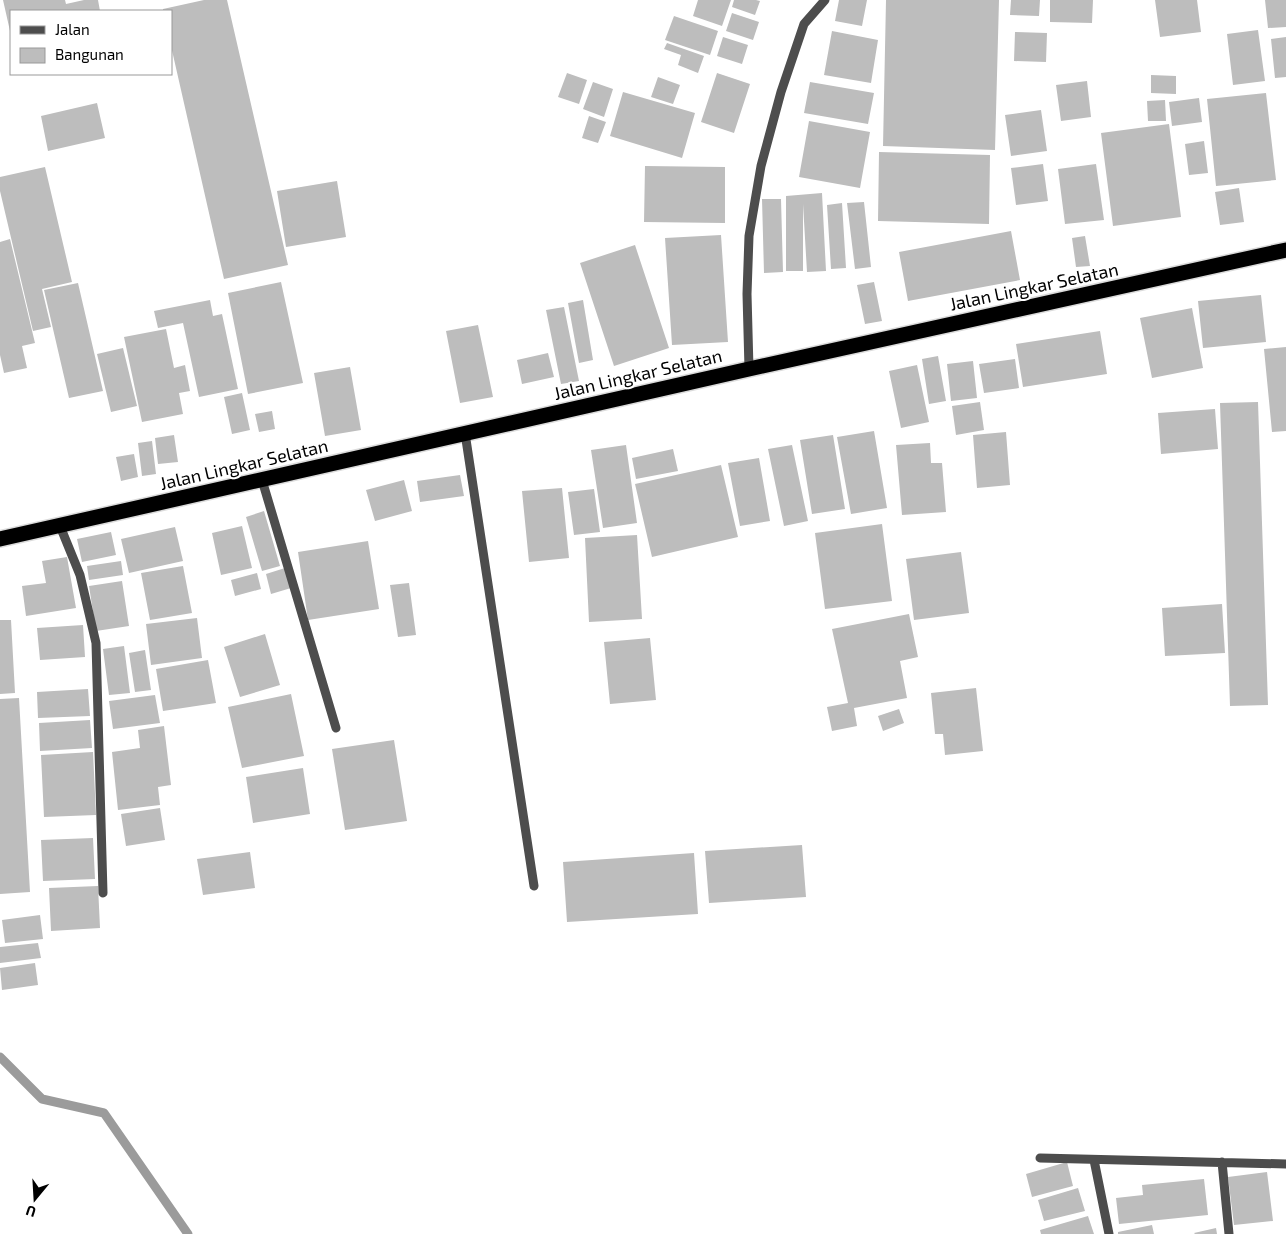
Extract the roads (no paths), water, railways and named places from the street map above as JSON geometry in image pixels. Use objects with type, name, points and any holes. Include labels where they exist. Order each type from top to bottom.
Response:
[{"type":"highway","name":"Jalan Lingkar Selatan","points":[[0,540],[465,433],[1286,250]]},
{"type":"street","points":[[749,369],[747,294],[749,236],[761,166],[804,24],[826,0]]},
{"type":"street","points":[[465,433],[534,886]]},
{"type":"street","points":[[262,480],[336,728]]},
{"type":"street","points":[[60,526],[80,575],[96,643],[103,892]]},
{"type":"street","points":[[1040,1158],[1286,1164]]},
{"type":"street","points":[[1094,1160],[1109,1234]]},
{"type":"street","points":[[1222,1162],[1229,1234]]},
{"type":"waterway","points":[[0,1057],[42,1099],[104,1113],[188,1234]]}]
